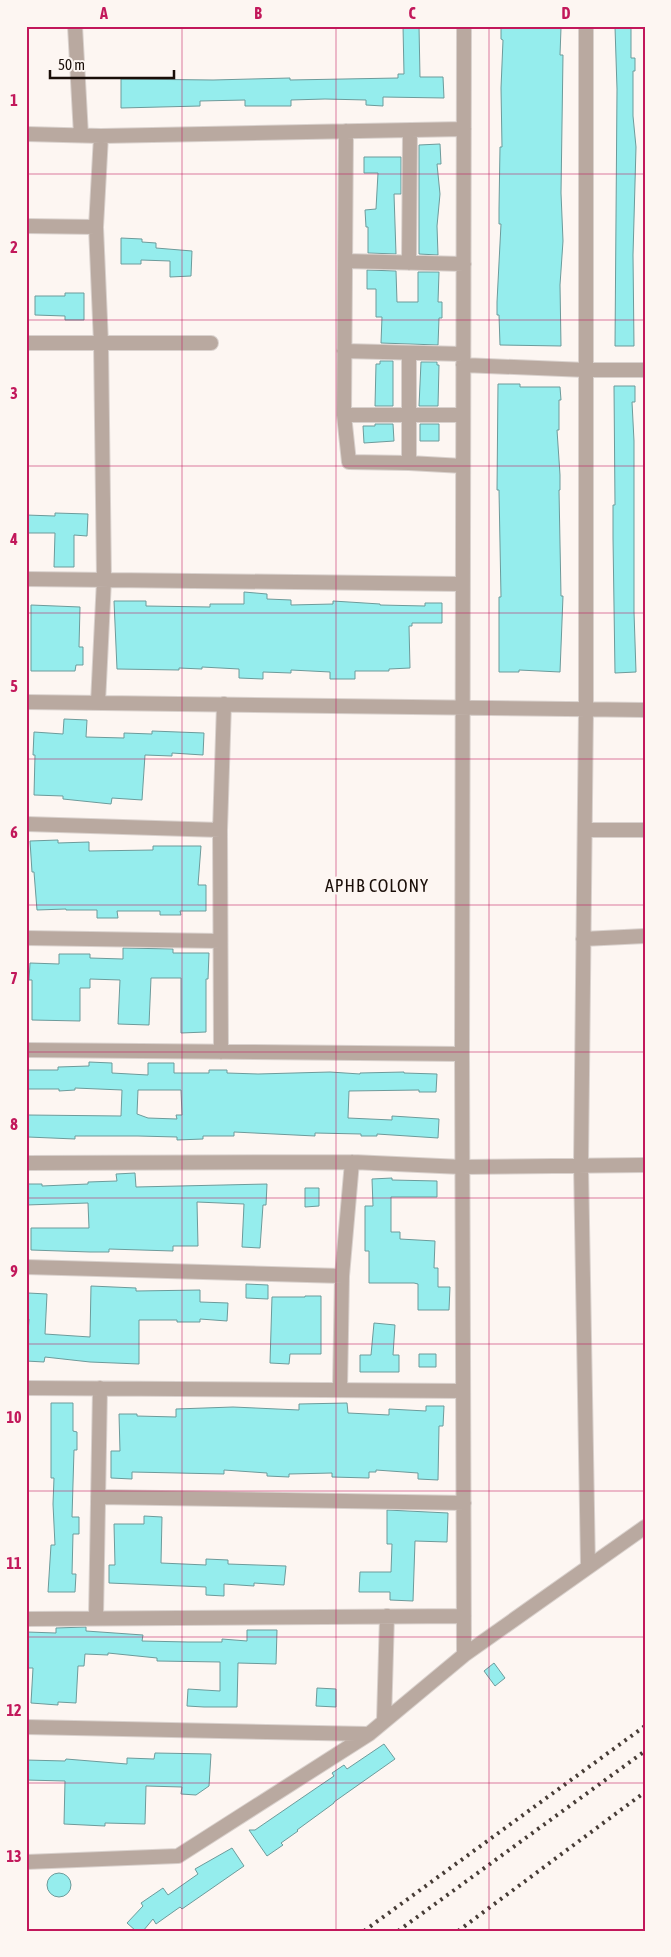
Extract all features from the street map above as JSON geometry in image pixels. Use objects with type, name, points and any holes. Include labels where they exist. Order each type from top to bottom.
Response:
[{"type":"street","points":[[75,26],[81,135]]},
{"type":"street","points":[[464,26],[462,584],[464,1655]]},
{"type":"street","points":[[586,26],[586,709],[581,1165],[588,1567]]},
{"type":"street","points":[[26,134],[102,136],[464,129]]},
{"type":"street","points":[[409,263],[410,130]]},
{"type":"street","points":[[346,131],[344,414],[349,462],[409,462],[463,466]]},
{"type":"street","points":[[98,703],[104,580],[101,343],[96,227],[102,136]]},
{"type":"street","points":[[26,226],[96,227]]},
{"type":"street","points":[[345,261],[464,264]]},
{"type":"street","points":[[26,343],[211,343]]},
{"type":"street","points":[[344,351],[409,353],[586,370],[645,370]]},
{"type":"street","points":[[409,353],[409,462]]},
{"type":"street","points":[[344,414],[463,415]]},
{"type":"street","points":[[26,578],[462,584]]},
{"type":"street","points":[[26,702],[645,710]]},
{"type":"street","points":[[221,1052],[220,830],[224,704]]},
{"type":"street","points":[[26,824],[220,830]]},
{"type":"street","points":[[584,830],[645,830]]},
{"type":"street","points":[[583,940],[645,936]]},
{"type":"street","points":[[26,938],[220,941]]},
{"type":"street","points":[[26,1050],[462,1054]]},
{"type":"street","points":[[26,1163],[352,1162],[462,1167],[645,1164]]},
{"type":"street","points":[[340,1390],[342,1276],[352,1162]]},
{"type":"street","points":[[26,1267],[342,1276]]},
{"type":"street","points":[[26,1388],[463,1391]]},
{"type":"street","points":[[96,1618],[100,1388]]},
{"type":"street","points":[[98,1497],[464,1503]]},
{"type":"street","points":[[26,1862],[178,1856],[369,1734],[464,1655],[645,1526]]},
{"type":"street","points":[[384,1721],[387,1616]]},
{"type":"street","points":[[26,1619],[464,1616]]},
{"type":"street","points":[[26,1727],[369,1734]]},
{"type":"building","points":[[403,26],[419,26],[420,77],[443,77],[444,98],[383,97],[383,106],[366,105],[366,100],[325,99],[291,100],[291,106],[245,106],[245,100],[200,101],[200,106],[121,108],[121,79],[213,80],[290,78],[290,80],[398,78],[398,74],[404,74]]},
{"type":"building","points":[[501,26],[561,28],[560,55],[563,55],[561,193],[563,241],[560,285],[561,346],[500,345],[497,302],[501,224],[499,224],[499,209],[500,147],[502,147],[501,88],[503,40],[501,39]]},
{"type":"building","points":[[615,27],[631,27],[631,58],[635,58],[635,71],[633,71],[633,116],[636,147],[633,255],[634,346],[615,346],[617,89]]},
{"type":"building","points":[[440,144],[441,164],[437,164],[440,194],[437,226],[438,255],[419,254],[419,145]]},
{"type":"building","points":[[364,157],[401,157],[401,194],[394,194],[396,254],[368,253],[368,227],[366,227],[365,210],[376,209],[378,173],[364,173]]},
{"type":"building","points":[[121,238],[142,239],[142,242],[156,243],[156,248],[192,251],[191,276],[170,277],[170,261],[141,260],[141,264],[121,264]]},
{"type":"building","points":[[367,270],[396,271],[397,302],[418,302],[418,272],[439,272],[438,302],[442,302],[442,318],[439,318],[438,345],[381,343],[382,317],[376,317],[376,289],[367,289]]},
{"type":"building","points":[[65,293],[84,293],[84,320],[65,320],[65,316],[35,315],[35,296],[65,296]]},
{"type":"building","points":[[380,361],[393,361],[393,406],[375,406],[376,364],[380,364]]},
{"type":"building","points":[[421,362],[437,362],[437,365],[439,365],[438,406],[419,406]]},
{"type":"building","points":[[498,384],[520,384],[520,387],[560,387],[559,430],[557,430],[560,475],[561,596],[563,596],[560,672],[519,670],[519,672],[499,672],[499,597],[501,597],[499,490],[497,490]]},
{"type":"building","points":[[614,386],[635,386],[635,402],[632,402],[636,672],[615,673],[613,538],[613,505],[615,505]]},
{"type":"building","points":[[375,424],[393,424],[394,441],[364,443],[363,426],[375,426]]},
{"type":"building","points":[[420,424],[439,424],[439,441],[420,441]]},
{"type":"building","points":[[55,513],[88,514],[87,536],[74,535],[74,567],[54,567],[55,533],[26,533],[26,515],[55,516]]},
{"type":"building","points":[[244,592],[267,594],[267,599],[291,600],[291,605],[333,604],[333,601],[425,606],[425,603],[442,603],[442,623],[412,623],[412,626],[409,626],[410,668],[389,669],[389,671],[355,671],[355,679],[330,679],[330,672],[291,670],[291,673],[263,672],[263,679],[239,678],[239,669],[202,667],[202,669],[179,668],[179,670],[117,669],[114,601],[146,601],[146,606],[210,607],[210,604],[244,604]]},
{"type":"building","points":[[31,605],[80,607],[79,647],[83,647],[83,665],[76,665],[75,671],[31,671]]},
{"type":"building","points":[[64,719],[87,720],[86,737],[124,738],[124,733],[152,734],[152,731],[204,733],[203,755],[172,753],[172,756],[145,755],[142,800],[112,798],[111,804],[63,799],[63,796],[34,795],[34,732],[63,734]]},
{"type":"building","points":[[58,840],[58,843],[89,842],[89,851],[153,850],[153,846],[201,846],[198,885],[206,885],[206,911],[180,911],[181,915],[160,915],[160,911],[117,911],[118,918],[97,918],[97,910],[37,910],[30,841]]},
{"type":"building","points":[[123,948],[173,949],[173,953],[209,953],[208,979],[206,979],[206,1032],[181,1033],[181,978],[151,978],[149,1025],[118,1024],[120,980],[90,979],[90,988],[80,988],[80,1021],[32,1020],[32,980],[29,980],[30,963],[59,964],[59,954],[90,954],[90,958],[123,959]]},
{"type":"building","points":[[89,1062],[112,1063],[112,1073],[148,1075],[148,1063],[174,1063],[174,1073],[209,1073],[209,1070],[227,1070],[227,1073],[258,1074],[404,1072],[437,1074],[436,1092],[419,1092],[419,1090],[349,1091],[348,1118],[392,1120],[392,1116],[439,1119],[438,1138],[377,1134],[377,1136],[361,1136],[361,1134],[315,1133],[315,1136],[234,1132],[234,1136],[203,1136],[203,1139],[177,1140],[177,1137],[138,1136],[75,1136],[75,1139],[28,1137],[28,1115],[121,1116],[122,1090],[75,1088],[75,1090],[59,1091],[59,1089],[27,1089],[26,1070],[58,1070],[58,1067],[89,1066]],"holes":[[[138,1090],[181,1090],[182,1115],[176,1115],[177,1119],[148,1118],[137,1114]]]},
{"type":"building","points":[[135,1173],[136,1187],[267,1184],[266,1205],[263,1205],[260,1248],[242,1247],[244,1204],[197,1202],[198,1246],[173,1246],[173,1251],[109,1249],[109,1252],[90,1252],[31,1250],[31,1228],[89,1228],[88,1203],[26,1205],[26,1184],[42,1184],[42,1186],[88,1184],[88,1182],[117,1181],[116,1174]]},
{"type":"building","points":[[392,1178],[392,1180],[437,1181],[437,1197],[391,1197],[391,1232],[400,1232],[400,1239],[435,1241],[434,1268],[438,1268],[438,1287],[450,1287],[449,1310],[418,1310],[418,1284],[369,1283],[369,1251],[365,1251],[365,1206],[373,1206],[372,1179]]},
{"type":"building","points":[[305,1188],[319,1188],[319,1206],[305,1207]]},
{"type":"building","points":[[246,1284],[268,1285],[268,1299],[246,1298]]},
{"type":"building","points":[[91,1286],[136,1288],[136,1291],[200,1290],[200,1302],[228,1303],[227,1321],[200,1319],[200,1322],[139,1320],[139,1364],[90,1362],[45,1357],[44,1362],[26,1361],[29,1319],[27,1319],[28,1293],[47,1294],[45,1334],[90,1337]]},
{"type":"building","points":[[321,1296],[321,1354],[290,1354],[289,1364],[270,1363],[272,1297]]},
{"type":"building","points":[[374,1323],[395,1325],[393,1355],[399,1355],[399,1372],[360,1372],[360,1355],[371,1355]]},
{"type":"building","points":[[419,1354],[436,1354],[436,1367],[419,1367]]},
{"type":"building","points":[[51,1403],[73,1403],[73,1431],[77,1432],[77,1450],[74,1450],[72,1517],[79,1517],[79,1534],[73,1534],[72,1574],[76,1574],[75,1592],[48,1592],[51,1545],[55,1545],[54,1478],[51,1478]]},
{"type":"building","points":[[347,1403],[348,1413],[389,1415],[389,1409],[426,1411],[426,1406],[444,1406],[443,1426],[439,1426],[438,1480],[418,1479],[418,1473],[376,1470],[376,1472],[369,1472],[369,1478],[332,1477],[332,1473],[289,1474],[289,1477],[267,1476],[267,1473],[224,1470],[224,1474],[132,1472],[132,1479],[111,1478],[111,1451],[120,1451],[119,1414],[176,1417],[176,1409],[233,1407],[299,1410],[299,1404]]},
{"type":"building","points":[[387,1510],[448,1513],[447,1542],[415,1541],[413,1601],[390,1600],[390,1592],[359,1592],[360,1572],[391,1572],[392,1544],[387,1544]]},
{"type":"building","points":[[144,1516],[162,1517],[161,1563],[206,1565],[206,1559],[228,1560],[228,1564],[286,1566],[284,1585],[224,1584],[224,1596],[206,1595],[206,1587],[109,1583],[109,1565],[115,1565],[114,1524],[144,1524]]},
{"type":"building","points":[[86,1627],[86,1631],[143,1635],[142,1641],[188,1642],[222,1642],[222,1639],[247,1641],[247,1630],[277,1630],[276,1664],[238,1663],[237,1707],[204,1707],[187,1706],[188,1689],[220,1691],[220,1662],[157,1661],[157,1658],[108,1653],[108,1655],[85,1654],[84,1666],[78,1666],[76,1703],[58,1702],[58,1705],[31,1703],[33,1668],[26,1668],[27,1632],[56,1633],[56,1628]]},
{"type":"building","points":[[494,1663],[505,1678],[495,1686],[484,1671]]},
{"type":"building","points":[[317,1688],[336,1689],[336,1707],[316,1706]]},
{"type":"building","points":[[384,1744],[395,1759],[297,1830],[281,1843],[283,1845],[267,1856],[249,1830],[255,1830],[334,1776],[332,1773],[344,1765],[347,1769]]},
{"type":"building","points":[[155,1753],[211,1754],[209,1786],[196,1795],[181,1794],[182,1787],[146,1786],[145,1824],[105,1823],[105,1826],[64,1824],[65,1781],[26,1780],[26,1760],[65,1761],[66,1759],[127,1764],[127,1758],[154,1759]]},
{"type":"building","points":[[232,1848],[244,1866],[182,1909],[180,1907],[156,1924],[153,1919],[143,1931],[136,1931],[127,1923],[143,1906],[141,1903],[163,1888],[168,1895],[198,1874],[195,1869]]},
{"type":"building","points":[[59,1873],[67,1877],[71,1885],[67,1893],[59,1897],[51,1893],[47,1885],[51,1877]]},
{"type":"railway","points":[[364,1931],[645,1726]]},
{"type":"railway","points":[[398,1931],[645,1751]]},
{"type":"railway","points":[[458,1931],[645,1792]]},
{"type":"district","name":"APHB COLONY","points":[[377,885]]}]
